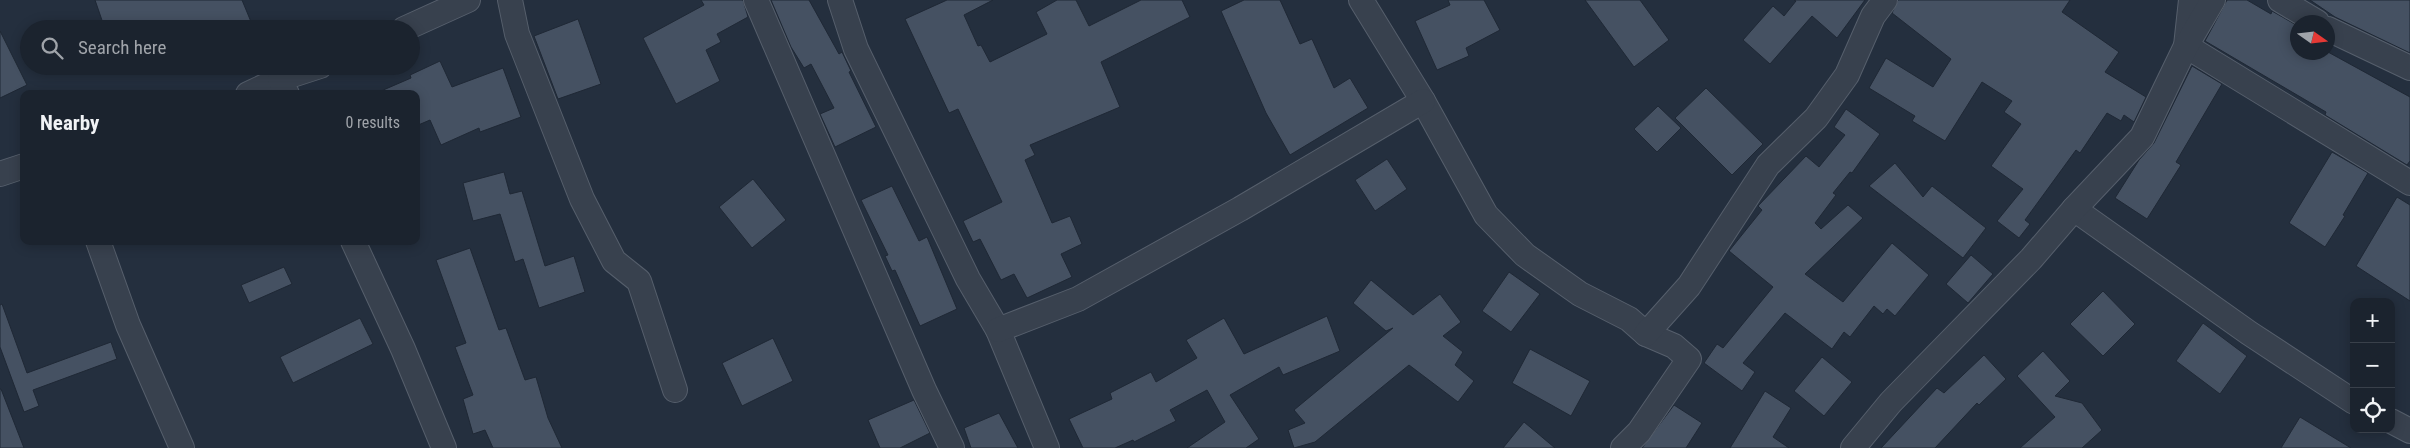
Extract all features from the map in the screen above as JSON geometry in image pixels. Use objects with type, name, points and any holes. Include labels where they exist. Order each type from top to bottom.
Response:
[{"type":"street","points":[[420,22],[468,0]]},
{"type":"street","points":[[510,0],[517,34],[582,200],[614,261],[639,281],[675,390]]},
{"type":"street","points":[[756,0],[858,237],[952,448]]},
{"type":"street","points":[[840,0],[856,49],[968,279],[998,330],[1047,448]]},
{"type":"street","points":[[1361,0],[1423,101],[1486,215],[1525,255],[1580,294],[1629,319],[1646,334],[1674,346],[1689,359],[1639,432],[1623,448]]},
{"type":"street","points":[[1646,334],[1689,286],[1768,165],[1816,118],[1842,82],[1873,16],[1885,0]]},
{"type":"street","points":[[2186,46],[2191,0]]},
{"type":"street","points":[[1853,448],[1891,402],[2031,259],[2074,209],[2142,137],[2186,46],[2213,0]]},
{"type":"street","points":[[2280,0],[2305,15]]},
{"type":"street","points":[[2335,32],[2410,68]]},
{"type":"street","points":[[2186,46],[2410,183]]},
{"type":"street","points":[[268,90],[283,87],[304,75]]},
{"type":"street","points":[[998,330],[1078,299],[1240,209],[1423,101]]},
{"type":"street","points":[[0,174],[20,167]]},
{"type":"street","points":[[2074,209],[2249,333],[2350,399]]},
{"type":"street","points":[[99,245],[128,325],[182,448]]},
{"type":"street","points":[[355,245],[403,349],[444,448]]},
{"type":"building","points":[[95,0],[242,0],[250,20],[102,20]]},
{"type":"building","points":[[701,0],[743,0],[748,17],[717,34],[721,42],[706,50],[720,81],[676,104],[643,38],[704,5]]},
{"type":"building","points":[[771,0],[809,0],[839,54],[842,52],[851,71],[849,72],[876,127],[835,147],[820,114],[834,108],[811,64],[804,68],[791,47]]},
{"type":"building","points":[[947,0],[993,0],[964,15],[978,46],[981,45],[990,62],[1047,34],[1036,12],[1057,0],[1076,0],[1089,26],[1141,0],[1182,0],[1190,17],[1101,62],[1120,107],[1030,145],[1035,155],[1025,160],[1052,223],[1070,216],[1082,244],[1061,254],[1072,277],[1027,298],[1014,274],[1001,280],[980,239],[973,242],[963,221],[1002,202],[958,109],[949,113],[905,19]]},
{"type":"building","points":[[1244,0],[1280,0],[1300,44],[1312,39],[1334,88],[1350,78],[1368,108],[1290,155],[1266,113],[1221,11]]},
{"type":"building","points":[[1448,0],[1484,0],[1500,30],[1466,48],[1469,56],[1437,70],[1415,21],[1450,5]]},
{"type":"building","points":[[1585,0],[1640,0],[1669,40],[1634,67]]},
{"type":"building","points":[[1794,0],[1865,0],[1837,38],[1812,16],[1770,64],[1743,40],[1773,6],[1784,16],[1796,1]]},
{"type":"building","points":[[1898,0],[2070,0],[2062,12],[2119,52],[2105,72],[2146,97],[2134,122],[2124,115],[2121,121],[2107,113],[2080,153],[2076,150],[2025,220],[2030,224],[2019,238],[1997,221],[2023,189],[1991,166],[2021,124],[2004,112],[2012,101],[1982,82],[1945,141],[1912,121],[1915,116],[1869,88],[1886,58],[1933,87],[1951,59],[1892,13]]},
{"type":"building","points":[[2227,0],[2247,0],[2271,14],[2272,11],[2290,21],[2290,60],[2335,60],[2335,56],[2410,97],[2410,161],[2407,165],[2325,115],[2326,112],[2205,41]]},
{"type":"building","points":[[2310,0],[2410,0],[2410,53],[2335,17],[2335,15],[2332,15]]},
{"type":"building","points":[[578,19],[601,84],[558,99],[534,36]]},
{"type":"building","points":[[0,31],[20,71],[20,75],[22,75],[27,85],[0,98]]},
{"type":"building","points":[[440,61],[452,87],[503,68],[521,117],[480,132],[479,128],[441,145],[430,120],[420,124],[420,90],[383,90],[411,78],[410,75],[420,75],[420,70]]},
{"type":"building","points":[[2192,66],[2222,84],[2176,162],[2181,165],[2147,219],[2115,198],[2139,160],[2154,143]]},
{"type":"building","points":[[1706,88],[1763,144],[1732,175],[1675,118]]},
{"type":"building","points":[[1658,106],[1681,128],[1657,152],[1634,129]]},
{"type":"building","points":[[1846,109],[1880,134],[1852,173],[1850,172],[1833,193],[1836,195],[1815,223],[1821,229],[1848,205],[1863,218],[1805,274],[1843,302],[1892,243],[1929,275],[1895,316],[1887,309],[1883,314],[1874,306],[1850,337],[1844,332],[1832,349],[1785,313],[1743,363],[1755,372],[1742,391],[1704,363],[1717,344],[1723,348],[1773,287],[1729,251],[1762,210],[1758,206],[1806,156],[1819,167],[1845,135],[1834,127]]},
{"type":"building","points":[[2332,152],[2368,173],[2343,215],[2345,216],[2325,247],[2289,223]]},
{"type":"building","points":[[1387,159],[1407,189],[1375,211],[1355,180]]},
{"type":"building","points":[[1895,163],[1923,197],[1932,186],[1986,228],[1963,258],[1869,186]]},
{"type":"building","points":[[504,172],[510,194],[522,191],[545,266],[574,256],[585,292],[539,308],[523,259],[515,262],[500,214],[473,221],[463,183]]},
{"type":"building","points":[[753,179],[786,220],[752,248],[719,207]]},
{"type":"building","points":[[892,186],[919,241],[927,237],[957,309],[920,326],[895,270],[892,271],[885,256],[888,255],[861,200]]},
{"type":"building","points":[[2397,197],[2410,205],[2410,301],[2356,266]]},
{"type":"building","points":[[470,248],[499,330],[506,328],[525,380],[536,377],[548,418],[562,448],[493,448],[485,430],[473,434],[463,399],[473,395],[455,347],[466,343],[436,260]]},
{"type":"building","points":[[1971,255],[1993,274],[1968,303],[1946,284]]},
{"type":"building","points":[[284,267],[292,284],[249,303],[241,285]]},
{"type":"building","points":[[1509,272],[1540,294],[1511,332],[1482,311]]},
{"type":"building","points":[[1371,280],[1413,315],[1440,294],[1461,322],[1443,336],[1463,352],[1455,365],[1474,381],[1458,402],[1409,365],[1315,442],[1294,448],[1288,430],[1305,423],[1294,410],[1393,328],[1386,331],[1353,303]]},
{"type":"building","points":[[2103,291],[2135,324],[2103,356],[2070,324]]},
{"type":"building","points":[[2,304],[27,373],[111,342],[117,359],[33,390],[39,406],[24,412],[0,347],[0,305]]},
{"type":"building","points":[[1327,316],[1340,351],[1283,375],[1279,367],[1230,395],[1259,439],[1246,448],[1187,448],[1225,422],[1207,390],[1170,410],[1176,421],[1134,442],[1133,440],[1115,448],[1083,448],[1069,419],[1112,399],[1110,393],[1151,372],[1156,382],[1197,358],[1186,340],[1224,318],[1244,354]]},
{"type":"building","points":[[360,318],[373,344],[293,383],[280,357]]},
{"type":"building","points":[[2203,323],[2247,356],[2220,394],[2176,361]]},
{"type":"building","points":[[773,338],[793,381],[742,406],[722,363]]},
{"type":"building","points":[[1530,349],[1590,381],[1571,416],[1512,383]]},
{"type":"building","points":[[2043,351],[2070,381],[2055,396],[2082,403],[2102,430],[2082,448],[2020,448],[2055,417],[2017,376]]},
{"type":"building","points":[[1984,355],[2006,379],[1979,405],[1977,403],[1935,448],[1881,448],[1937,388],[1944,393]]},
{"type":"building","points":[[1822,357],[1852,382],[1824,416],[1794,391]]},
{"type":"building","points":[[1,389],[24,448],[0,448]]},
{"type":"building","points":[[1765,391],[1791,408],[1773,437],[1789,448],[1730,448]]},
{"type":"building","points":[[914,400],[930,433],[900,448],[880,448],[868,420]]},
{"type":"building","points":[[1674,405],[1702,423],[1686,448],[1642,448]]},
{"type":"building","points":[[999,413],[1018,448],[971,448],[964,428]]},
{"type":"building","points":[[2300,417],[2351,448],[2281,448]]},
{"type":"building","points":[[1524,422],[1555,448],[1503,448]]}]
